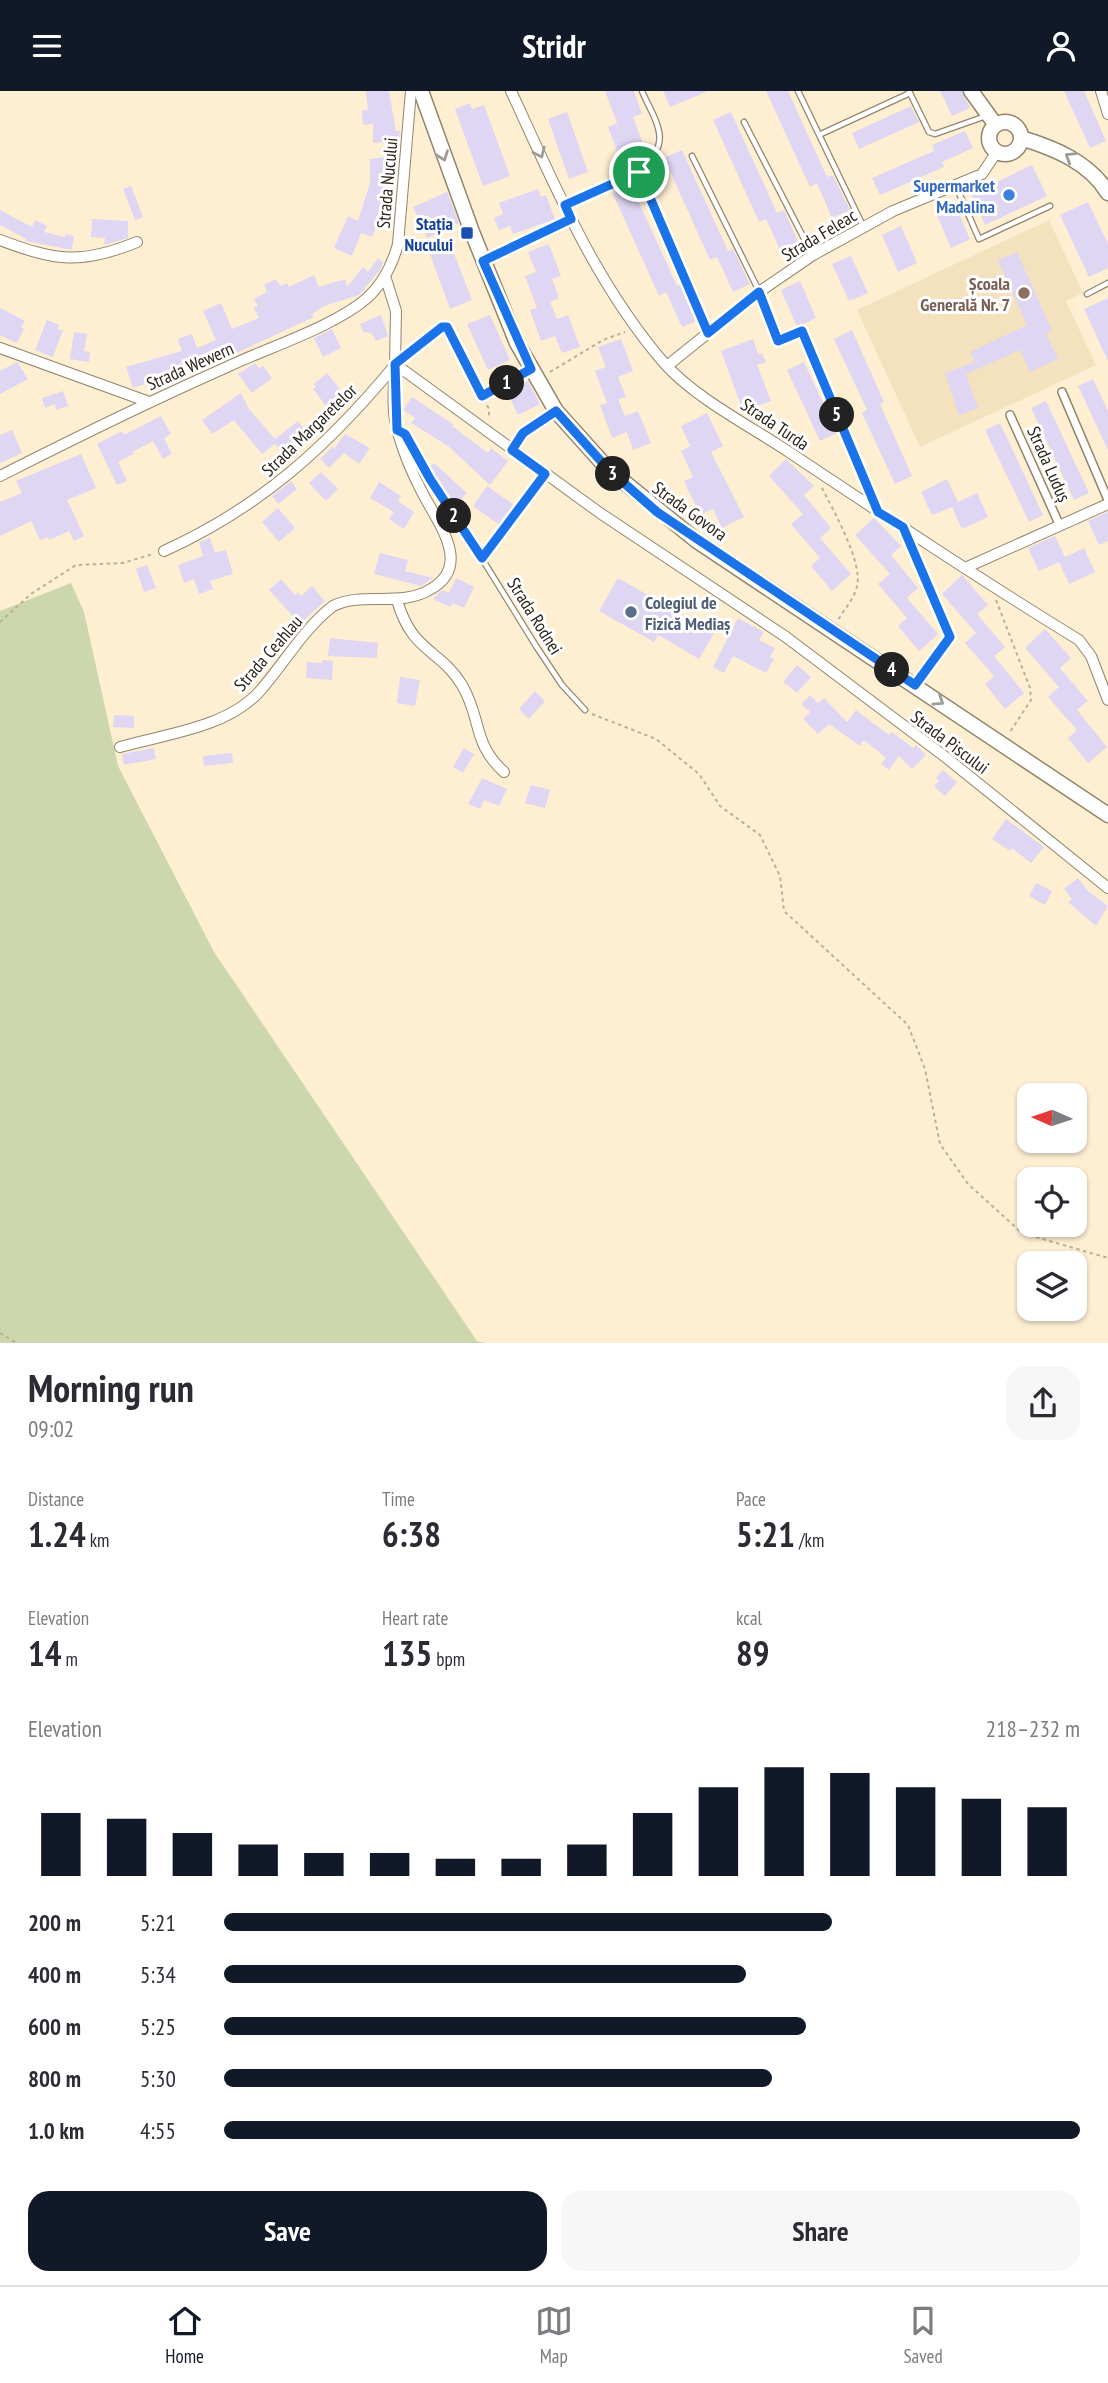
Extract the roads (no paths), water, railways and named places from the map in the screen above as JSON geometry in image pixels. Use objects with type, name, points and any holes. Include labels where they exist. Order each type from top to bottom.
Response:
[{"type":"main road","name":"Strada Govora","points":[[421,91],[483,261],[534,374],[556,411],[608,469],[657,512],[1106,812]]},
{"type":"main road","points":[[971,91],[991,120],[1012,124],[1021,138],[1055,148],[1078,162],[1108,193]]},
{"type":"main road","points":[[991,120],[988,142],[996,153],[1013,152],[1021,138]]},
{"type":"street","name":"Strada Nucului","points":[[386,276],[398,244],[411,91]]},
{"type":"street","name":"Strada Turda","points":[[511,91],[589,255],[636,329],[667,366],[706,397],[878,512],[1079,640],[1091,656],[1108,700]]},
{"type":"street","points":[[1104,94],[1108,114]]},
{"type":"street","name":"Strada Feleac","points":[[667,366],[759,292],[813,255],[863,226],[982,174],[996,153]]},
{"type":"street","points":[[0,240],[60,259],[114,252],[137,242]]},
{"type":"street","points":[[386,276],[396,311],[395,364]]},
{"type":"street","name":"Strada Wewern","points":[[0,476],[149,402],[348,310],[377,289],[386,276]]},
{"type":"street","points":[[759,292],[778,341],[802,331],[878,512]]},
{"type":"street","points":[[0,348],[149,402]]},
{"type":"street","name":"Strada Piscului","points":[[395,364],[657,553],[786,637],[958,767],[1108,888]]},
{"type":"street","name":"Strada Ceahlau","points":[[120,747],[202,724],[235,711],[259,692],[333,605],[356,599],[397,600],[432,589],[445,579],[451,563],[450,544],[408,466],[397,430],[395,364]]},
{"type":"street","name":"Strada Margaretelor","points":[[164,551],[248,507],[298,468],[340,428],[395,364]]},
{"type":"street","name":"Strada Luduș","points":[[965,568],[1108,502],[1062,392]]},
{"type":"street","name":"Strada Luduș","points":[[1010,415],[1060,526]]},
{"type":"street","points":[[397,600],[411,636],[452,672],[462,686],[474,712],[481,744],[490,759],[504,772]]},
{"type":"lane","points":[[565,205],[639,172],[659,144],[657,125],[642,91]]},
{"type":"lane","points":[[798,91],[863,226]]},
{"type":"lane","points":[[821,134],[910,92],[929,132],[934,134],[991,120]]},
{"type":"lane","points":[[744,122],[813,255]]},
{"type":"lane","points":[[692,156],[759,292]]},
{"type":"lane","points":[[956,185],[979,239],[1050,206]]},
{"type":"lane","points":[[645,189],[708,333]]},
{"type":"lane","points":[[1087,294],[1108,283]]},
{"type":"lane","name":"Strada Rodnei","points":[[397,430],[405,434],[430,479],[549,666],[585,711]]},
{"type":"place","name":"Supermarket Madalina","points":[[1009,195]]},
{"type":"place","name":"Stația Nucului","points":[[467,233]]},
{"type":"place","name":"Școala Generală Nr. 7","points":[[1024,293]]},
{"type":"place","name":"Colegiul de Fizică Mediaș","points":[[631,612]]}]
